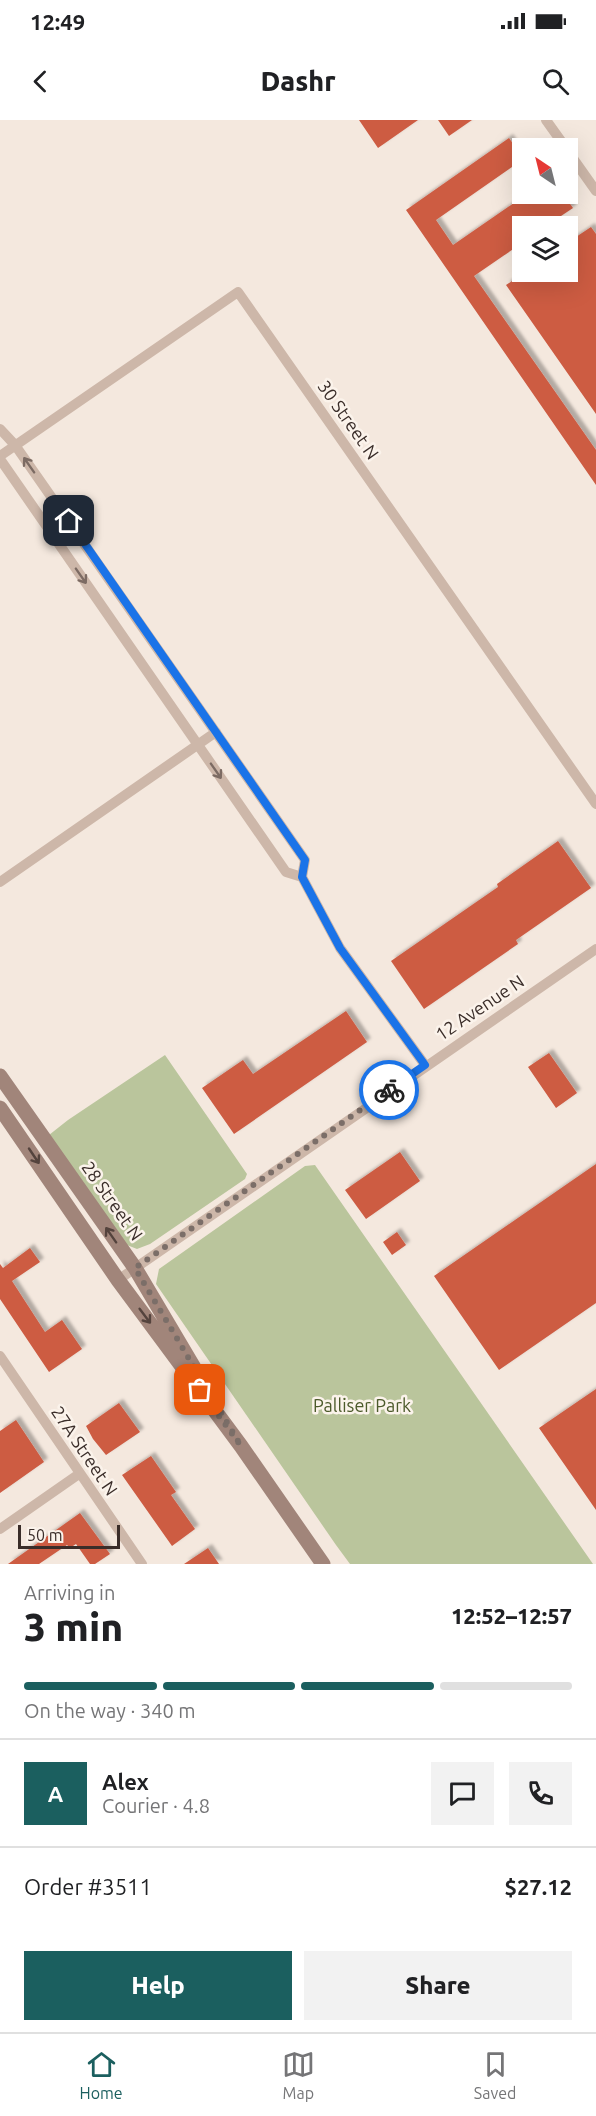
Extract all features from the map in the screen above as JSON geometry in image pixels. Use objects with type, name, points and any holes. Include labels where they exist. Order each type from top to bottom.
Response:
[{"type":"main road","name":"28 Street N","points":[[0,1076],[135,1268],[241,1446]]},
{"type":"main road","name":"28 Street N","points":[[0,1108],[118,1280],[241,1446],[323,1564]]},
{"type":"street","points":[[546,120],[558,138]]},
{"type":"street","points":[[578,166],[596,191]]},
{"type":"street","name":"30 Street N","points":[[0,457],[238,292],[596,804]]},
{"type":"street","points":[[0,429],[15,445],[305,860],[302,877],[340,948],[425,1065]]},
{"type":"street","points":[[0,457],[286,872],[302,877]]},
{"type":"street","points":[[0,882],[216,732]]},
{"type":"street","name":"12 Avenue N","points":[[118,1280],[425,1065],[596,949]]},
{"type":"street","points":[[0,1120],[19,1134]]},
{"type":"street","name":"27A Street N","points":[[0,1356],[142,1564]]},
{"type":"street","points":[[0,1529],[79,1474]]},
{"type":"green space","points":[[165,1055],[247,1174],[245,1179],[150,1244],[137,1249],[127,1245],[49,1135]]},
{"type":"green space","name":"Palliser Park","points":[[315,1165],[593,1564],[350,1564],[336,1545],[156,1284],[159,1269],[305,1166]]},
{"type":"building","points":[[359,120],[418,120],[378,148]]},
{"type":"building","points":[[438,120],[472,120],[449,136]]},
{"type":"building","points":[[509,138],[512,142],[512,167],[436,220],[453,245],[512,204],[570,204],[573,208],[561,216],[512,216],[512,250],[474,276],[596,450],[596,485],[406,210]]},
{"type":"building","points":[[591,227],[596,234],[596,414],[506,285],[512,281],[578,282],[578,236]]},
{"type":"building","points":[[558,841],[591,888],[516,940],[518,944],[424,1009],[391,961],[498,887],[497,884]]},
{"type":"building","points":[[346,1011],[367,1042],[234,1134],[202,1088],[243,1060],[253,1074]]},
{"type":"building","points":[[549,1053],[577,1093],[556,1108],[528,1067]]},
{"type":"building","points":[[400,1152],[420,1181],[366,1219],[345,1190]]},
{"type":"building","points":[[596,1164],[596,1303],[499,1370],[434,1276]]},
{"type":"building","points":[[397,1232],[406,1245],[392,1255],[383,1242]]},
{"type":"building","points":[[30,1248],[40,1262],[12,1281],[45,1332],[62,1320],[82,1349],[49,1372],[0,1299],[0,1264],[3,1268]]},
{"type":"building","points":[[596,1389],[596,1510],[539,1428]]},
{"type":"building","points":[[119,1403],[140,1432],[106,1455],[86,1426]]},
{"type":"building","points":[[16,1420],[44,1462],[0,1493],[0,1431]]},
{"type":"building","points":[[151,1456],[176,1492],[171,1495],[195,1529],[172,1546],[122,1475]]},
{"type":"building","points":[[80,1513],[110,1554],[95,1564],[90,1564],[76,1544],[70,1548],[67,1545],[39,1564],[8,1564]]},
{"type":"building","points":[[208,1548],[219,1564],[184,1564]]},
{"type":"way so far","points":[[200,1390],[241,1446],[135,1268],[389,1090]]},
{"type":"route","points":[[69,521],[305,860],[302,877],[340,948],[425,1065],[389,1090]]}]
